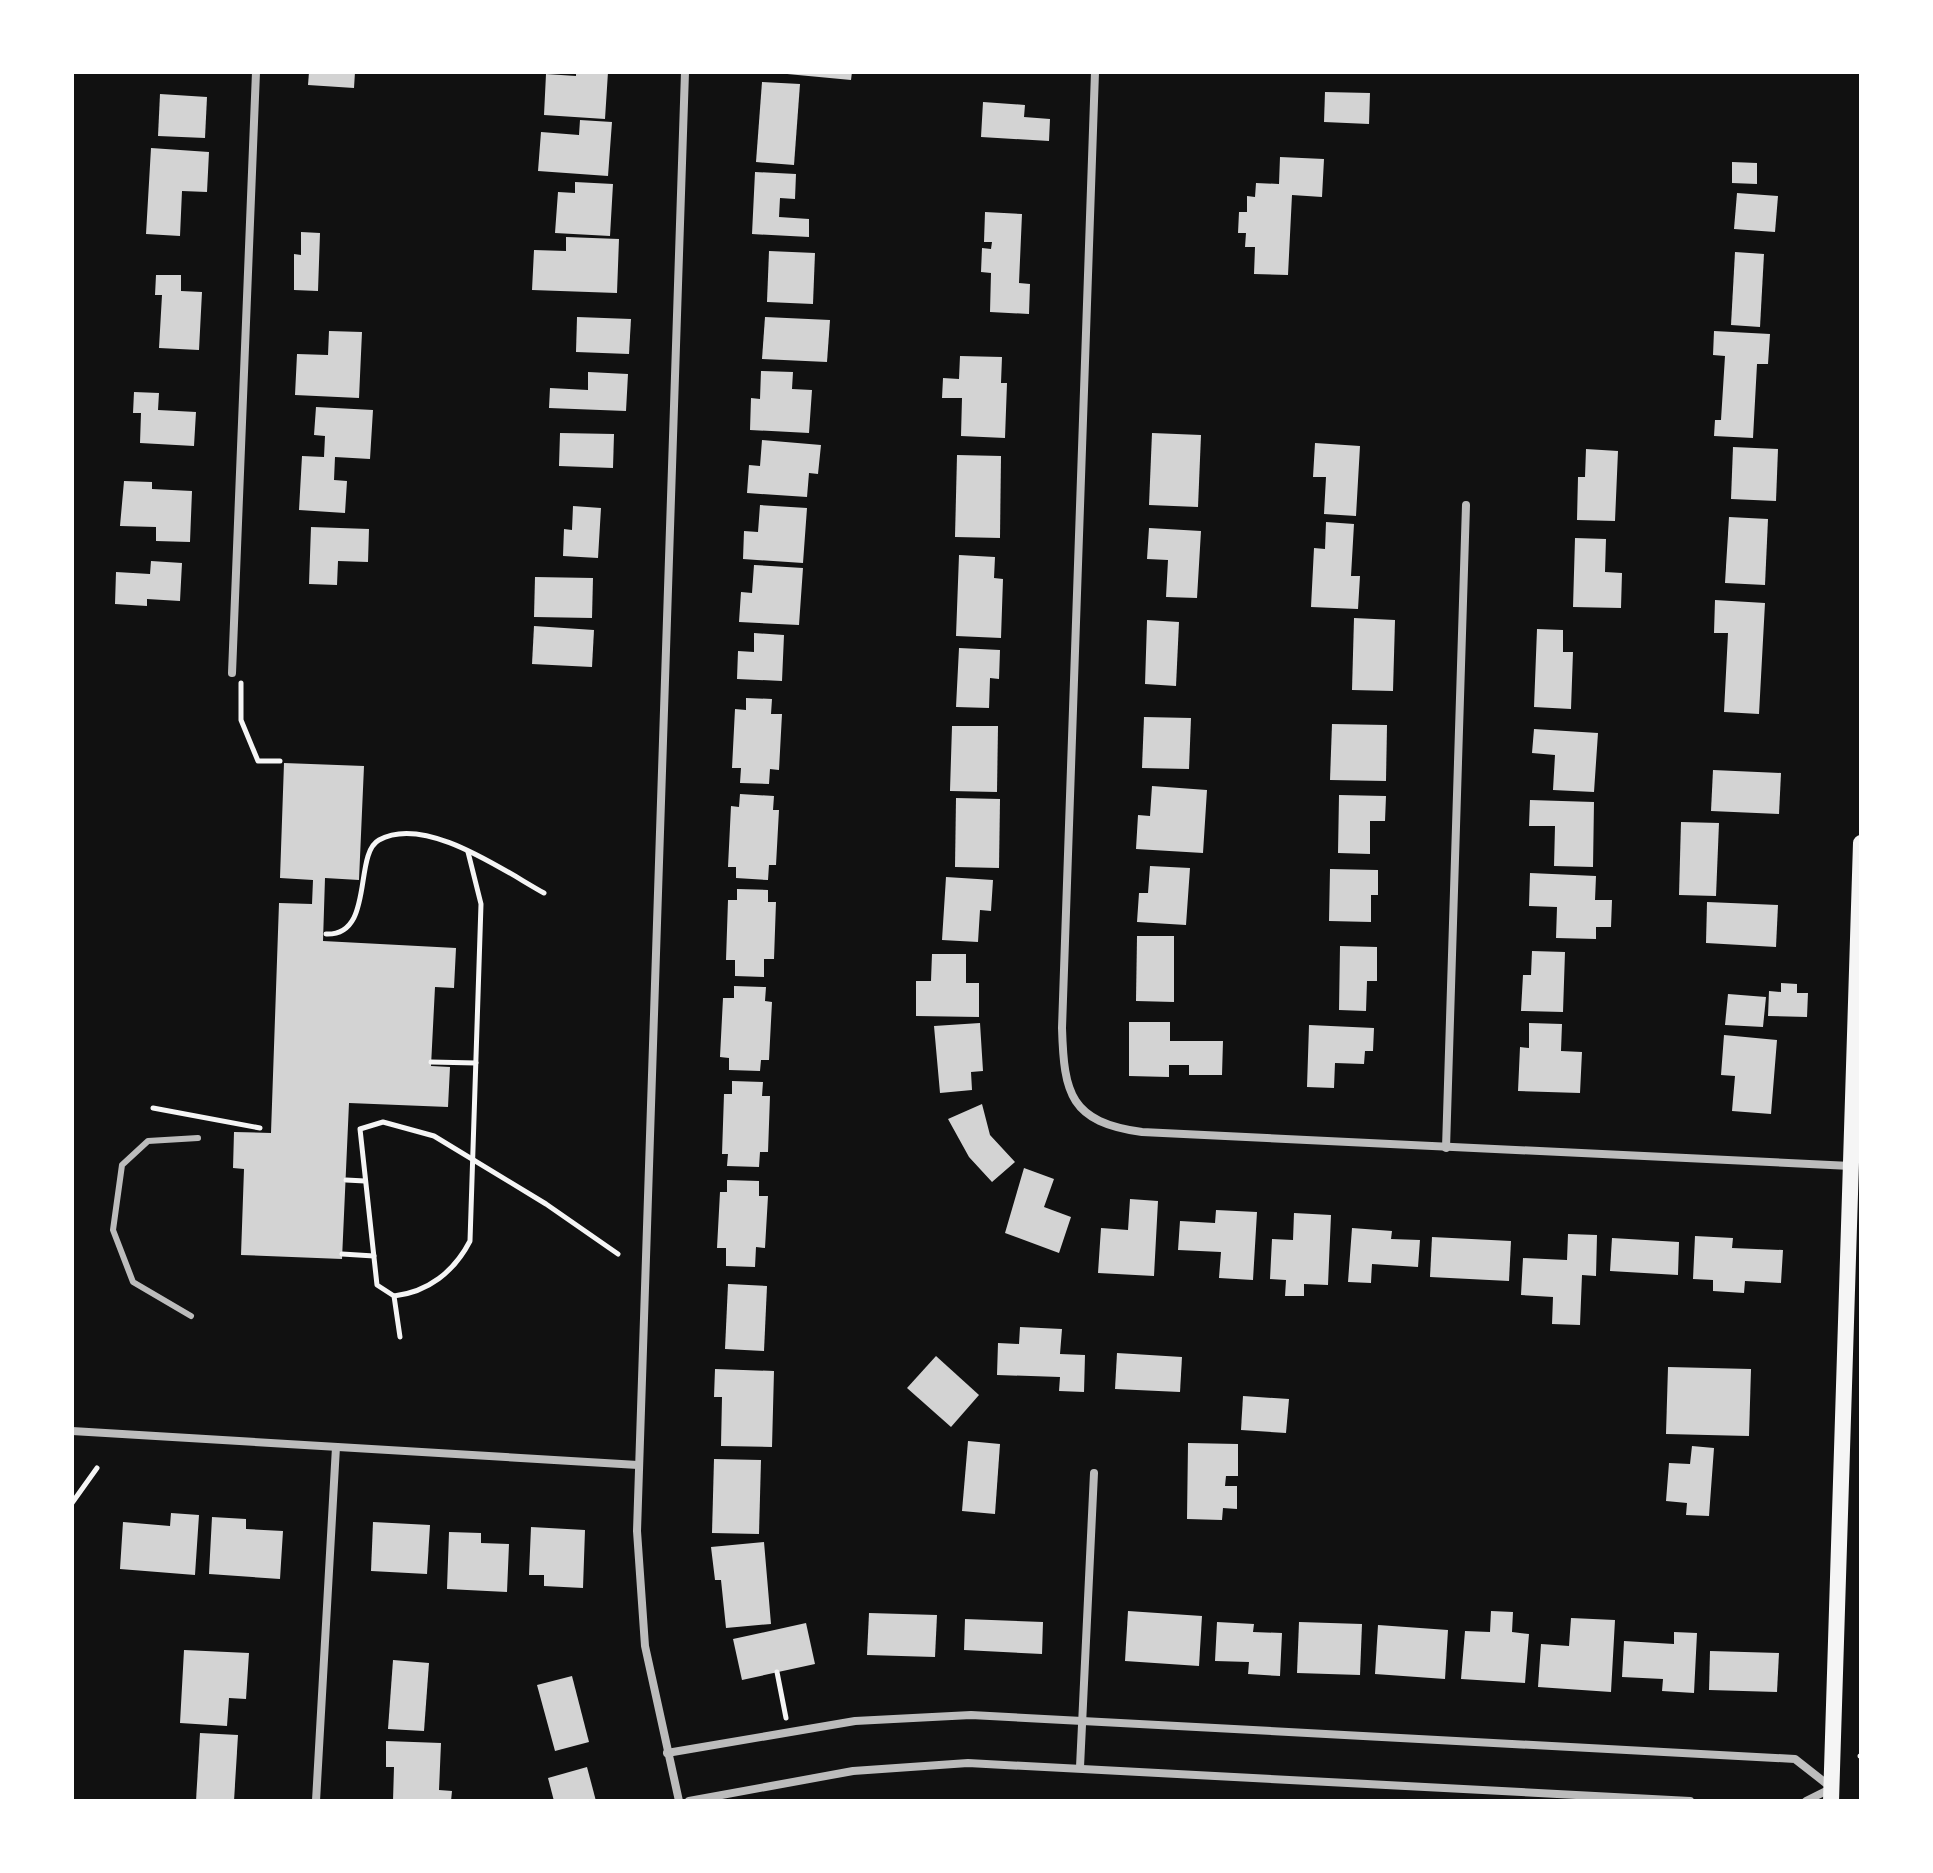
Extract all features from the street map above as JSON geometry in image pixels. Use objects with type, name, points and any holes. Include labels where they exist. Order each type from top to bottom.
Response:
[{"type":"main road","points":[[1831,1794],[1861,843]]},
{"type":"street","points":[[237,674],[256,72]]},
{"type":"street","points":[[679,1801],[649,1668],[639,1589],[638,1465],[685,72]]},
{"type":"street","points":[[1095,72],[1062,1028],[1066,1085],[1074,1102],[1087,1115],[1104,1124],[1142,1132],[1851,1166]]},
{"type":"street","points":[[1446,1148],[1466,505]]},
{"type":"street","points":[[72,1431],[638,1465]]},
{"type":"street","points":[[316,1801],[336,1447]]},
{"type":"street","points":[[1080,1767],[1094,1473]]},
{"type":"street","points":[[667,1753],[789,1731],[913,1716],[1083,1718],[1795,1759],[1831,1794]]},
{"type":"street","points":[[689,1801],[796,1780],[910,1765],[1080,1767],[1690,1801]]},
{"type":"street","points":[[1806,1801],[1831,1794]]},
{"type":"lane","points":[[191,1316],[133,1282],[113,1230],[122,1165],[148,1141],[198,1138]]},
{"type":"path","points":[[237,674],[241,720],[258,761],[280,761]]},
{"type":"path","points":[[326,934],[345,927],[354,915],[363,895],[368,851],[377,840],[401,833],[425,833],[544,893]]},
{"type":"path","points":[[468,852],[481,904],[474,1161],[470,1241],[461,1260],[419,1293],[394,1296],[377,1285],[360,1129],[383,1122],[425,1132],[474,1161],[546,1204],[618,1254]]},
{"type":"path","points":[[431,1062],[476,1063]]},
{"type":"path","points":[[153,1108],[260,1128]]},
{"type":"path","points":[[346,1180],[365,1181]]},
{"type":"path","points":[[342,1254],[374,1256]]},
{"type":"path","points":[[394,1296],[400,1337]]},
{"type":"path","points":[[72,1503],[97,1468]]},
{"type":"path","points":[[777,1672],[789,1731]]},
{"type":"building","points":[[309,72],[355,72],[354,88],[308,85]]},
{"type":"building","points":[[576,72],[608,72],[605,119],[544,115],[546,74],[576,76]]},
{"type":"building","points":[[766,72],[852,72],[851,80]]},
{"type":"building","points":[[762,82],[800,84],[794,165],[756,162]]},
{"type":"building","points":[[1325,92],[1370,93],[1369,124],[1324,122]]},
{"type":"building","points":[[160,94],[207,97],[205,138],[158,136]]},
{"type":"building","points":[[983,102],[1025,105],[1024,117],[1050,119],[1049,141],[981,137]]},
{"type":"building","points":[[580,120],[612,122],[608,176],[538,171],[541,132],[579,135]]},
{"type":"building","points":[[151,148],[209,152],[207,192],[182,191],[180,236],[146,234]]},
{"type":"building","points":[[1280,157],[1324,159],[1322,197],[1292,195],[1288,275],[1254,274],[1255,247],[1245,247],[1246,233],[1238,233],[1239,212],[1247,212],[1247,196],[1255,197],[1256,183],[1279,184]]},
{"type":"building","points":[[1732,162],[1757,163],[1757,184],[1732,183]]},
{"type":"building","points":[[755,172],[796,174],[795,199],[780,198],[779,217],[809,219],[809,237],[752,234]]},
{"type":"building","points":[[575,182],[613,184],[610,236],[555,233],[558,192],[575,193]]},
{"type":"building","points":[[1737,193],[1778,196],[1775,232],[1734,229]]},
{"type":"building","points":[[985,212],[1022,214],[1019,283],[1030,284],[1029,314],[990,312],[991,273],[981,272],[982,248],[991,249],[992,242],[984,242]]},
{"type":"building","points":[[301,232],[320,233],[318,291],[294,290],[294,254],[301,255]]},
{"type":"building","points":[[566,237],[619,239],[617,293],[532,290],[534,250],[566,251]]},
{"type":"building","points":[[769,251],[815,253],[813,304],[767,302]]},
{"type":"building","points":[[1735,252],[1764,254],[1760,327],[1731,325]]},
{"type":"building","points":[[156,275],[181,275],[181,291],[202,292],[199,350],[159,348],[162,295],[155,295]]},
{"type":"building","points":[[577,317],[631,319],[629,354],[576,352]]},
{"type":"building","points":[[765,317],[830,320],[827,362],[762,359]]},
{"type":"building","points":[[329,331],[362,332],[359,398],[295,395],[297,354],[328,355]]},
{"type":"building","points":[[1714,331],[1770,334],[1768,364],[1757,364],[1753,438],[1714,436],[1715,420],[1721,420],[1725,356],[1713,355]]},
{"type":"building","points":[[960,356],[1002,357],[1001,383],[1007,383],[1005,438],[961,436],[962,398],[942,398],[943,378],[959,379]]},
{"type":"building","points":[[761,371],[793,372],[792,389],[812,390],[809,433],[750,430],[751,398],[760,399]]},
{"type":"building","points":[[588,372],[628,374],[626,411],[549,408],[550,388],[588,390]]},
{"type":"building","points":[[134,392],[159,393],[158,410],[196,412],[194,446],[140,443],[141,413],[133,413]]},
{"type":"building","points":[[316,407],[373,410],[370,459],[335,457],[334,480],[347,481],[345,513],[299,510],[302,456],[324,457],[325,436],[314,435]]},
{"type":"building","points":[[560,433],[614,434],[613,468],[559,466]]},
{"type":"building","points":[[1152,433],[1201,435],[1198,507],[1149,505]]},
{"type":"building","points":[[762,440],[821,445],[818,474],[809,473],[807,497],[747,493],[749,465],[760,466]]},
{"type":"building","points":[[1315,443],[1360,446],[1356,516],[1324,514],[1326,477],[1313,477]]},
{"type":"building","points":[[1733,447],[1778,449],[1776,501],[1731,499]]},
{"type":"building","points":[[1586,449],[1618,451],[1615,521],[1577,520],[1578,477],[1585,477]]},
{"type":"building","points":[[957,455],[1001,456],[1000,538],[955,537]]},
{"type":"building","points":[[124,481],[152,482],[152,489],[192,491],[190,542],[156,541],[156,527],[120,526]]},
{"type":"building","points":[[760,505],[807,508],[803,563],[743,559],[744,531],[758,532]]},
{"type":"building","points":[[573,506],[601,508],[598,558],[563,556],[564,529],[572,530]]},
{"type":"building","points":[[1729,517],[1768,519],[1765,585],[1725,583]]},
{"type":"building","points":[[1326,522],[1354,524],[1351,576],[1360,576],[1358,609],[1311,607],[1314,548],[1325,549]]},
{"type":"building","points":[[311,527],[369,529],[368,562],[338,561],[337,585],[309,584]]},
{"type":"building","points":[[1149,528],[1201,531],[1197,598],[1166,597],[1168,560],[1147,559]]},
{"type":"building","points":[[1575,538],[1606,539],[1605,572],[1622,573],[1621,608],[1573,607]]},
{"type":"building","points":[[959,555],[995,557],[994,578],[1003,579],[1001,638],[956,636]]},
{"type":"building","points":[[151,561],[182,563],[180,601],[147,599],[147,606],[115,604],[116,572],[150,574]]},
{"type":"building","points":[[754,565],[803,568],[799,625],[739,622],[741,592],[752,593]]},
{"type":"building","points":[[535,577],[593,578],[592,618],[534,617]]},
{"type":"building","points":[[1715,600],[1765,603],[1759,714],[1724,712],[1728,633],[1714,633]]},
{"type":"building","points":[[1354,618],[1395,620],[1393,691],[1352,690]]},
{"type":"building","points":[[1147,620],[1179,622],[1176,686],[1145,684]]},
{"type":"building","points":[[534,626],[594,630],[592,667],[532,664]]},
{"type":"building","points":[[1537,629],[1563,630],[1563,652],[1573,652],[1571,709],[1534,707]]},
{"type":"building","points":[[754,633],[784,635],[782,681],[737,679],[738,651],[754,652]]},
{"type":"building","points":[[959,648],[1000,650],[999,679],[990,678],[989,708],[956,707]]},
{"type":"building","points":[[746,698],[772,699],[771,714],[782,714],[779,770],[770,769],[769,784],[740,783],[741,768],[732,768],[735,709],[746,710]]},
{"type":"building","points":[[1144,717],[1191,718],[1189,769],[1142,768]]},
{"type":"building","points":[[1332,724],[1387,725],[1386,781],[1330,780]]},
{"type":"building","points":[[952,726],[998,726],[997,792],[950,791]]},
{"type":"building","points":[[1534,729],[1598,733],[1594,792],[1553,790],[1555,755],[1532,753]]},
{"type":"building","points":[[284,763],[364,766],[359,880],[325,878],[323,941],[456,948],[454,988],[435,987],[431,1066],[450,1067],[448,1107],[349,1103],[342,1259],[241,1255],[244,1169],[233,1168],[234,1132],[271,1133],[279,903],[312,904],[313,880],[280,878]]},
{"type":"building","points":[[1713,770],[1781,773],[1779,814],[1711,811]]},
{"type":"building","points":[[1152,786],[1207,790],[1203,853],[1136,849],[1138,815],[1150,816]]},
{"type":"building","points":[[740,794],[774,796],[773,810],[779,810],[776,865],[769,865],[768,880],[736,878],[736,867],[728,867],[731,806],[739,807]]},
{"type":"building","points":[[1339,795],[1386,796],[1385,821],[1370,821],[1370,854],[1338,853]]},
{"type":"building","points":[[956,798],[1000,799],[999,868],[955,867]]},
{"type":"building","points":[[1530,800],[1594,802],[1593,867],[1554,866],[1555,826],[1529,826]]},
{"type":"building","points":[[1681,822],[1719,823],[1716,896],[1679,895]]},
{"type":"building","points":[[1150,866],[1190,868],[1186,925],[1137,922],[1139,893],[1148,893]]},
{"type":"building","points":[[1330,869],[1378,870],[1378,895],[1371,895],[1371,922],[1329,921]]},
{"type":"building","points":[[1530,873],[1596,876],[1595,900],[1612,900],[1611,927],[1596,927],[1596,939],[1556,938],[1557,907],[1529,906]]},
{"type":"building","points":[[946,877],[993,880],[991,911],[980,910],[978,942],[942,940]]},
{"type":"building","points":[[737,889],[768,890],[768,902],[776,902],[774,959],[764,959],[764,977],[735,976],[735,960],[726,960],[728,900],[737,900]]},
{"type":"building","points":[[1707,902],[1778,905],[1776,947],[1706,943]]},
{"type":"building","points":[[1137,936],[1174,936],[1174,1002],[1136,1001]]},
{"type":"building","points":[[1340,946],[1377,947],[1377,981],[1367,981],[1366,1011],[1339,1010]]},
{"type":"building","points":[[1532,951],[1565,952],[1563,1012],[1521,1011],[1523,975],[1531,975]]},
{"type":"building","points":[[932,954],[966,954],[966,983],[979,983],[979,1017],[916,1016],[916,981],[931,981]]},
{"type":"building","points":[[1781,983],[1797,984],[1797,993],[1808,993],[1807,1017],[1768,1016],[1769,991],[1781,992]]},
{"type":"building","points":[[734,986],[766,987],[765,1001],[772,1002],[769,1060],[761,1060],[760,1071],[729,1070],[729,1058],[720,1057],[723,998],[734,998]]},
{"type":"building","points":[[1728,994],[1766,997],[1763,1027],[1725,1025]]},
{"type":"building","points":[[1129,1022],[1170,1022],[1170,1041],[1223,1041],[1222,1075],[1189,1075],[1189,1065],[1169,1065],[1169,1077],[1129,1076]]},
{"type":"building","points":[[980,1023],[983,1071],[971,1072],[972,1090],[940,1093],[934,1026]]},
{"type":"building","points":[[1529,1023],[1562,1024],[1561,1051],[1582,1052],[1580,1093],[1518,1091],[1520,1047],[1529,1048]]},
{"type":"building","points":[[1309,1025],[1374,1028],[1373,1051],[1365,1051],[1364,1064],[1335,1063],[1334,1088],[1307,1087]]},
{"type":"building","points":[[1724,1035],[1777,1040],[1771,1114],[1732,1111],[1735,1076],[1721,1075]]},
{"type":"building","points":[[732,1081],[763,1082],[762,1096],[770,1096],[768,1152],[760,1152],[759,1167],[727,1166],[728,1154],[722,1154],[724,1094],[732,1094]]},
{"type":"building","points":[[982,1104],[990,1135],[1015,1162],[992,1182],[969,1157],[948,1119]]},
{"type":"building","points":[[1024,1168],[1054,1179],[1044,1207],[1071,1217],[1059,1253],[1005,1233]]},
{"type":"building","points":[[727,1180],[759,1181],[759,1196],[768,1196],[765,1248],[756,1247],[755,1267],[726,1266],[726,1248],[717,1248],[720,1192],[727,1192]]},
{"type":"building","points":[[1130,1199],[1158,1201],[1154,1276],[1098,1273],[1101,1228],[1128,1230]]},
{"type":"building","points":[[1216,1210],[1257,1212],[1253,1280],[1219,1278],[1221,1252],[1178,1250],[1180,1221],[1215,1223]]},
{"type":"building","points":[[1294,1213],[1331,1215],[1328,1285],[1304,1284],[1304,1296],[1285,1296],[1286,1280],[1270,1279],[1272,1239],[1293,1240]]},
{"type":"building","points":[[1352,1228],[1392,1231],[1391,1239],[1420,1240],[1418,1267],[1372,1264],[1371,1283],[1348,1282]]},
{"type":"building","points":[[1568,1234],[1597,1235],[1596,1276],[1582,1275],[1580,1325],[1552,1324],[1553,1297],[1521,1295],[1523,1258],[1567,1260]]},
{"type":"building","points":[[1695,1236],[1733,1238],[1732,1248],[1783,1250],[1781,1283],[1745,1281],[1744,1293],[1713,1291],[1713,1280],[1693,1279]]},
{"type":"building","points":[[1432,1237],[1511,1241],[1509,1281],[1430,1277]]},
{"type":"building","points":[[1612,1238],[1679,1242],[1678,1275],[1610,1271]]},
{"type":"building","points":[[728,1284],[767,1286],[764,1351],[725,1349]]},
{"type":"building","points":[[1020,1327],[1062,1329],[1060,1354],[1085,1355],[1084,1392],[1059,1391],[1060,1377],[997,1375],[998,1343],[1019,1344]]},
{"type":"building","points":[[1117,1353],[1182,1357],[1180,1392],[1115,1389]]},
{"type":"building","points":[[936,1356],[979,1395],[951,1427],[907,1388]]},
{"type":"building","points":[[1668,1367],[1751,1369],[1749,1436],[1666,1434]]},
{"type":"building","points":[[715,1369],[774,1371],[772,1447],[721,1446],[722,1397],[714,1397]]},
{"type":"building","points":[[1243,1396],[1289,1399],[1286,1433],[1241,1430]]},
{"type":"building","points":[[968,1441],[1000,1444],[995,1514],[962,1511]]},
{"type":"building","points":[[1188,1443],[1238,1444],[1238,1476],[1226,1476],[1225,1486],[1237,1486],[1237,1509],[1223,1508],[1222,1520],[1187,1519]]},
{"type":"building","points":[[1692,1446],[1714,1448],[1709,1516],[1686,1515],[1687,1503],[1666,1501],[1669,1463],[1690,1464]]},
{"type":"building","points":[[714,1459],[761,1460],[759,1534],[712,1533]]},
{"type":"building","points":[[171,1513],[199,1515],[195,1575],[120,1569],[123,1522],[170,1526]]},
{"type":"building","points":[[212,1517],[246,1519],[246,1529],[283,1531],[280,1579],[209,1574]]},
{"type":"building","points":[[373,1522],[430,1525],[427,1574],[371,1571]]},
{"type":"building","points":[[531,1527],[585,1530],[583,1588],[544,1586],[544,1575],[529,1575]]},
{"type":"building","points":[[449,1532],[481,1533],[481,1543],[509,1544],[507,1592],[447,1589]]},
{"type":"building","points":[[764,1542],[771,1624],[726,1628],[721,1580],[715,1580],[711,1547]]},
{"type":"building","points":[[1128,1611],[1202,1616],[1199,1666],[1125,1661]]},
{"type":"building","points":[[1491,1611],[1513,1612],[1512,1632],[1529,1634],[1525,1683],[1461,1679],[1465,1631],[1490,1632]]},
{"type":"building","points":[[869,1613],[937,1615],[935,1657],[867,1655]]},
{"type":"building","points":[[1571,1618],[1615,1620],[1611,1692],[1538,1687],[1541,1644],[1569,1646]]},
{"type":"building","points":[[965,1619],[1043,1622],[1042,1654],[964,1650]]},
{"type":"building","points":[[1217,1622],[1254,1624],[1253,1632],[1282,1633],[1280,1676],[1248,1674],[1249,1662],[1215,1661]]},
{"type":"building","points":[[1299,1622],[1362,1624],[1360,1675],[1297,1673]]},
{"type":"building","points":[[806,1623],[815,1664],[742,1680],[733,1639]]},
{"type":"building","points":[[1378,1625],[1448,1630],[1445,1679],[1375,1674]]},
{"type":"building","points":[[1674,1632],[1697,1633],[1694,1693],[1662,1691],[1663,1679],[1622,1677],[1624,1641],[1674,1644]]},
{"type":"building","points":[[184,1650],[249,1653],[246,1699],[229,1698],[227,1726],[180,1723]]},
{"type":"building","points":[[1710,1651],[1779,1653],[1777,1692],[1709,1690]]},
{"type":"building","points":[[393,1660],[429,1663],[424,1731],[388,1729]]},
{"type":"building","points":[[572,1676],[589,1742],[555,1751],[537,1685]]},
{"type":"building","points":[[200,1733],[238,1735],[234,1801],[196,1801]]},
{"type":"building","points":[[386,1741],[441,1743],[439,1790],[452,1791],[451,1801],[393,1801],[394,1767],[386,1767]]},
{"type":"building","points":[[587,1767],[596,1801],[554,1801],[548,1778]]}]
